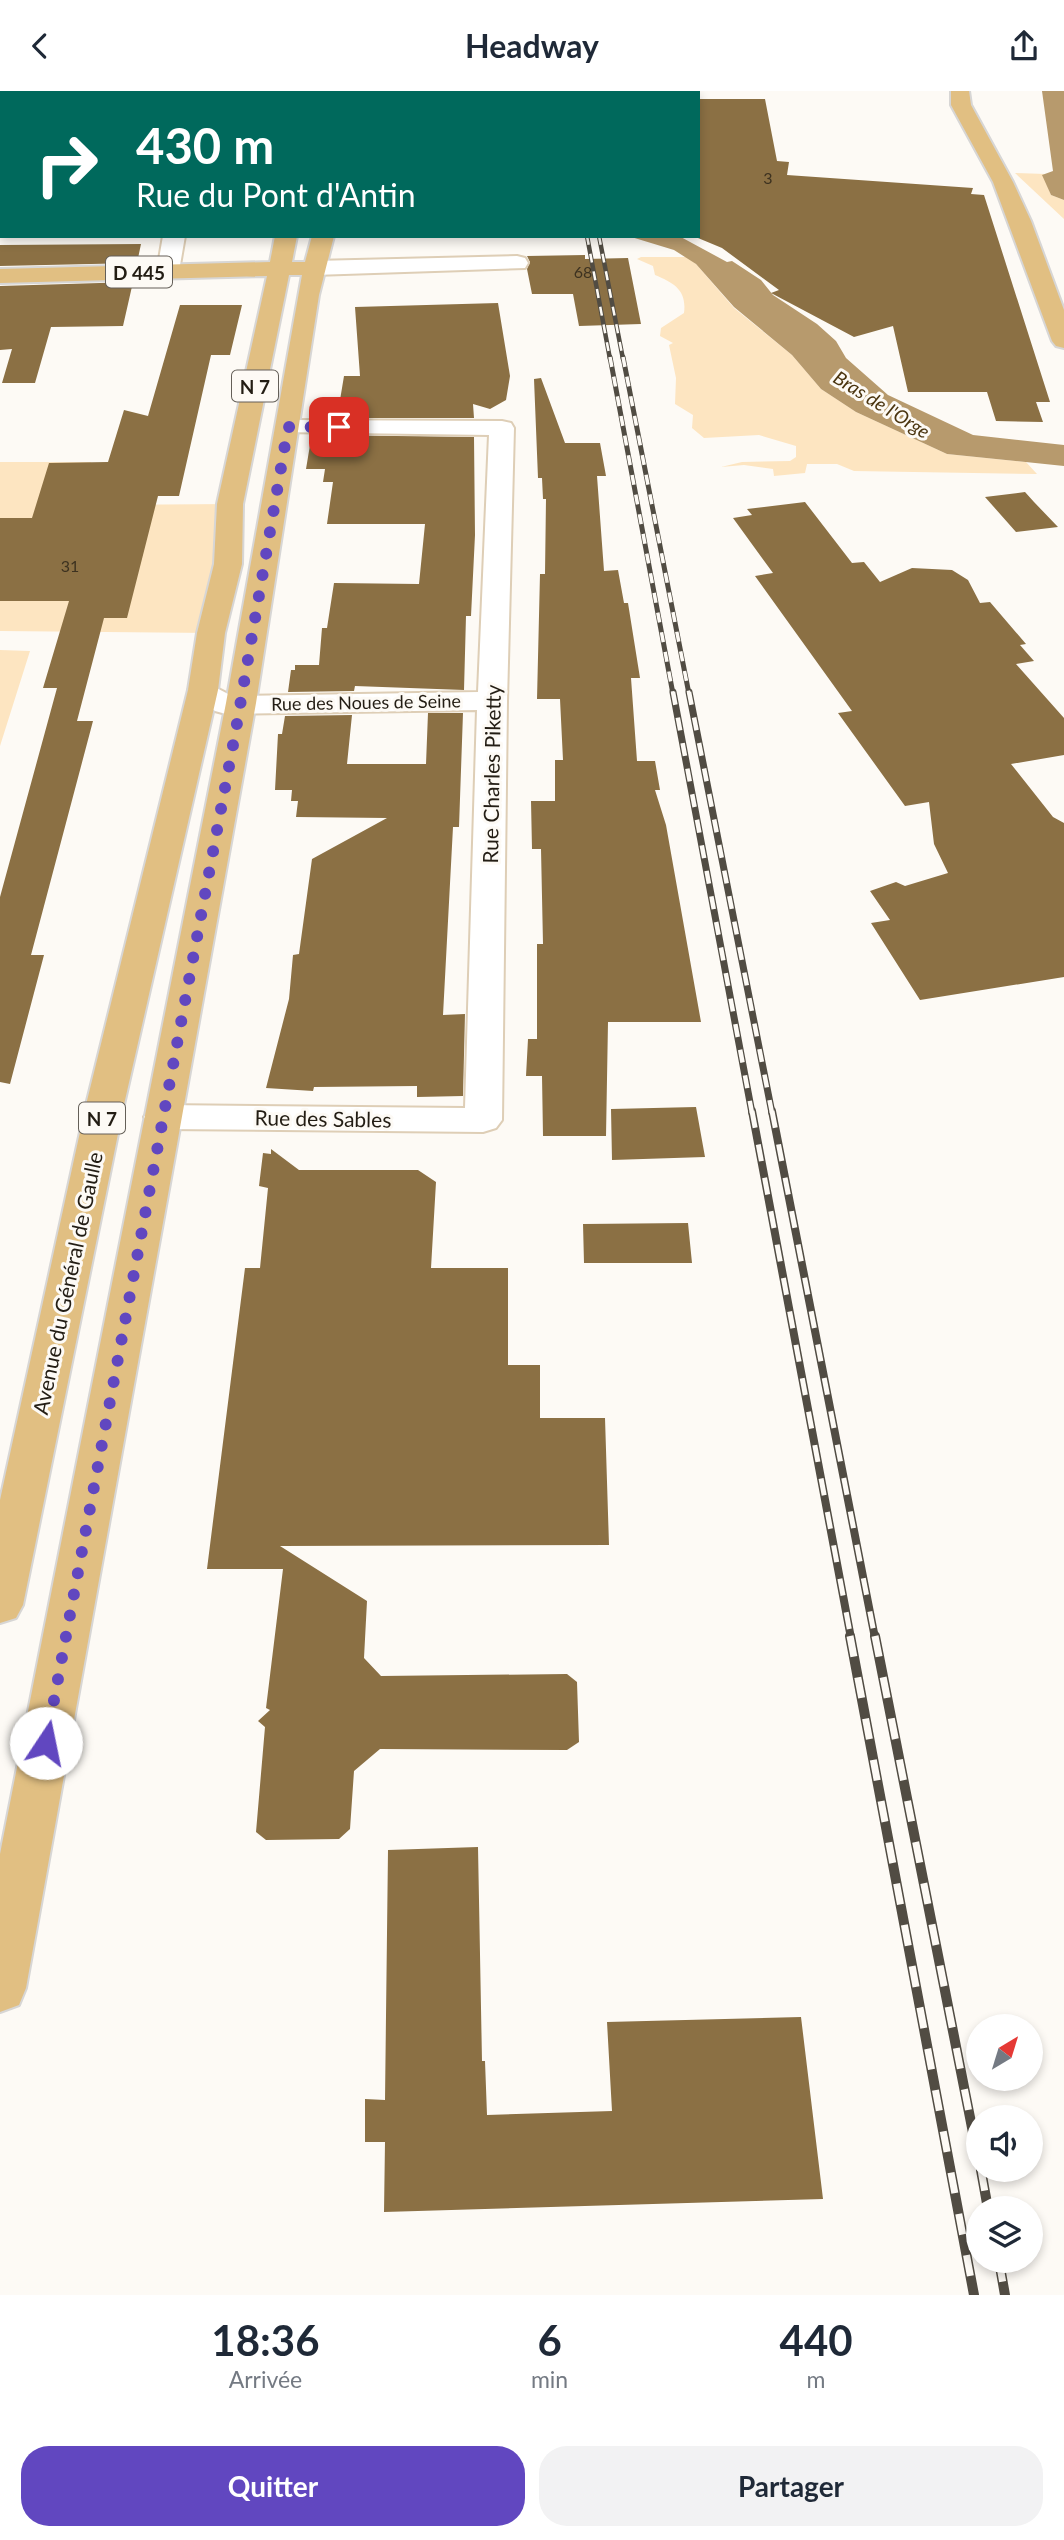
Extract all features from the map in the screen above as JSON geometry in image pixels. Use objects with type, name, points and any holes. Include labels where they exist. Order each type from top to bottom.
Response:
[{"type":"main road","points":[[960,91],[961,105],[1003,182],[1064,341]]},
{"type":"main road","name":"N 7","points":[[278,268],[286,238]]},
{"type":"main road","points":[[278,268],[318,252]]},
{"type":"main road","name":"N 7","points":[[0,1988],[241,703],[318,252]]},
{"type":"main road","name":"D 445","points":[[0,276],[278,268]]},
{"type":"main road","name":"Avenue du Général de Gaulle","points":[[0,1605],[104,1109],[203,690],[211,633],[228,564],[230,505],[278,268]]},
{"type":"street","points":[[168,271],[174,238]]},
{"type":"street","points":[[318,252],[517,263]]},
{"type":"street","name":"Rue Charles Piketty","points":[[288,427],[502,428],[492,701],[483,1120]]},
{"type":"street","name":"Rue des Noues de Seine","points":[[203,690],[226,705],[492,701]]},
{"type":"street","name":"Rue des Sables","points":[[163,1117],[483,1120]]},
{"type":"shaded area","points":[[1015,173],[1046,174],[1043,175],[1051,195],[1064,200],[1064,219]]},
{"type":"shaded area","points":[[687,257],[734,308],[792,355],[821,389],[856,412],[947,454],[1026,462],[1037,474],[854,471],[837,464],[807,464],[805,473],[774,476],[773,469],[744,465],[721,467],[742,462],[790,461],[796,457],[796,446],[759,435],[704,438],[692,428],[693,415],[675,404],[676,378],[669,345],[673,343],[660,336],[661,328],[684,313],[683,298],[678,288],[655,275],[653,266],[637,259]]},
{"type":"shaded area","points":[[0,462],[91,462],[78,497],[94,505],[230,504],[211,633],[0,631]]},
{"type":"shaded area","points":[[0,650],[30,651],[0,746]]},
{"type":"water","points":[[1042,91],[1064,91],[1064,200],[1051,195],[1042,175],[1053,171]]},
{"type":"water","name":"Bras de l'Orge","points":[[635,238],[683,238],[727,262],[732,261],[761,280],[773,295],[817,324],[836,341],[846,358],[888,395],[973,435],[1064,445],[1064,466],[947,454],[856,412],[821,389],[792,355],[734,307],[696,264],[674,250]]},
{"type":"building","points":[[700,99],[765,99],[777,161],[789,162],[787,175],[973,188],[971,194],[984,195],[1050,402],[1036,402],[1043,422],[996,421],[987,392],[908,392],[893,326],[854,337],[771,293],[779,290],[722,248],[698,238]]},
{"type":"building","points":[[141,244],[137,263],[0,266],[0,245]]},
{"type":"building","points":[[585,255],[585,259],[628,258],[641,324],[579,326],[573,294],[532,294],[527,269],[530,262],[527,256]]},
{"type":"building","points":[[133,282],[123,326],[51,327],[35,383],[2,383],[12,349],[0,350],[0,286]]},
{"type":"building","points":[[498,303],[510,376],[506,400],[490,409],[473,404],[474,418],[337,418],[344,376],[360,376],[355,307]]},
{"type":"building","points":[[180,305],[242,305],[230,355],[211,355],[179,496],[158,496],[127,618],[104,618],[77,721],[93,721],[31,955],[44,955],[10,1084],[0,1082],[0,897],[57,688],[43,688],[69,601],[0,601],[0,518],[32,518],[49,463],[108,462],[124,410],[148,416]]},
{"type":"building","points":[[541,378],[565,443],[600,443],[606,476],[597,476],[604,571],[618,570],[624,603],[628,603],[640,678],[631,678],[637,761],[655,761],[660,790],[655,790],[666,825],[701,1022],[608,1022],[606,1136],[543,1136],[542,1076],[526,1076],[528,1039],[537,1039],[537,944],[543,944],[541,849],[532,849],[531,801],[555,801],[555,760],[563,760],[560,699],[537,699],[540,574],[545,574],[546,499],[543,499],[542,478],[538,478],[534,379]]},
{"type":"building","points":[[319,435],[474,437],[475,535],[471,616],[466,616],[464,690],[355,686],[354,691],[288,692],[291,670],[295,670],[295,665],[319,665],[322,628],[327,628],[334,583],[419,584],[425,524],[327,524],[333,482],[323,482],[325,469],[306,469],[311,439]]},
{"type":"building","points":[[1025,492],[1058,527],[1016,532],[985,497]]},
{"type":"building","points":[[805,502],[852,563],[864,562],[880,582],[912,568],[952,570],[968,580],[980,603],[990,602],[1026,644],[1020,645],[1034,661],[1016,664],[1064,718],[1064,755],[1011,764],[1053,817],[1064,823],[1064,977],[920,1000],[871,923],[890,920],[870,891],[896,882],[905,886],[948,873],[934,844],[929,802],[905,806],[838,713],[852,711],[755,576],[773,573],[733,518],[752,515],[747,509]]},
{"type":"building","points":[[428,713],[463,713],[459,827],[453,827],[443,1015],[465,1014],[463,1096],[417,1097],[417,1086],[314,1087],[313,1091],[266,1088],[289,999],[293,955],[299,954],[312,859],[387,818],[296,817],[298,801],[291,801],[292,790],[275,790],[278,734],[282,734],[285,716],[352,715],[347,764],[426,764]]},
{"type":"building","points":[[696,1107],[705,1157],[612,1160],[611,1109]]},
{"type":"building","points":[[271,1149],[299,1170],[418,1170],[436,1182],[431,1268],[508,1268],[508,1365],[540,1365],[540,1418],[605,1418],[609,1545],[280,1546],[367,1601],[364,1658],[381,1676],[567,1674],[577,1682],[579,1742],[567,1750],[380,1749],[354,1771],[350,1829],[339,1839],[266,1840],[256,1832],[265,1727],[258,1721],[270,1710],[266,1708],[283,1569],[207,1569],[245,1268],[260,1268],[268,1188],[259,1186],[263,1153],[271,1154]]},
{"type":"building","points":[[688,1223],[692,1263],[584,1263],[583,1224]]},
{"type":"building","points":[[478,1847],[482,2061],[485,2061],[487,2115],[612,2111],[607,2022],[801,2017],[823,2199],[384,2212],[385,2142],[365,2142],[365,2099],[385,2100],[388,1850]]},
{"type":"railway","points":[[587,238],[610,359]]},
{"type":"railway","points":[[599,238],[623,359]]},
{"type":"railway","points":[[610,357],[673,694]]},
{"type":"railway","points":[[623,357],[689,694]]},
{"type":"railway","points":[[673,692],[752,1113]]},
{"type":"railway","points":[[689,692],[772,1113]]},
{"type":"railway","points":[[752,1111],[851,1638]]},
{"type":"railway","points":[[772,1111],[875,1638]]},
{"type":"railway","points":[[850,1636],[974,2295]]},
{"type":"railway","points":[[875,1636],[968,2105]]},
{"type":"railway","points":[[983,2182],[986,2196]]},
{"type":"railway","points":[[1001,2273],[1005,2295]]},
{"type":"route","points":[[46,1743],[236,729],[288,427],[339,427]]}]
